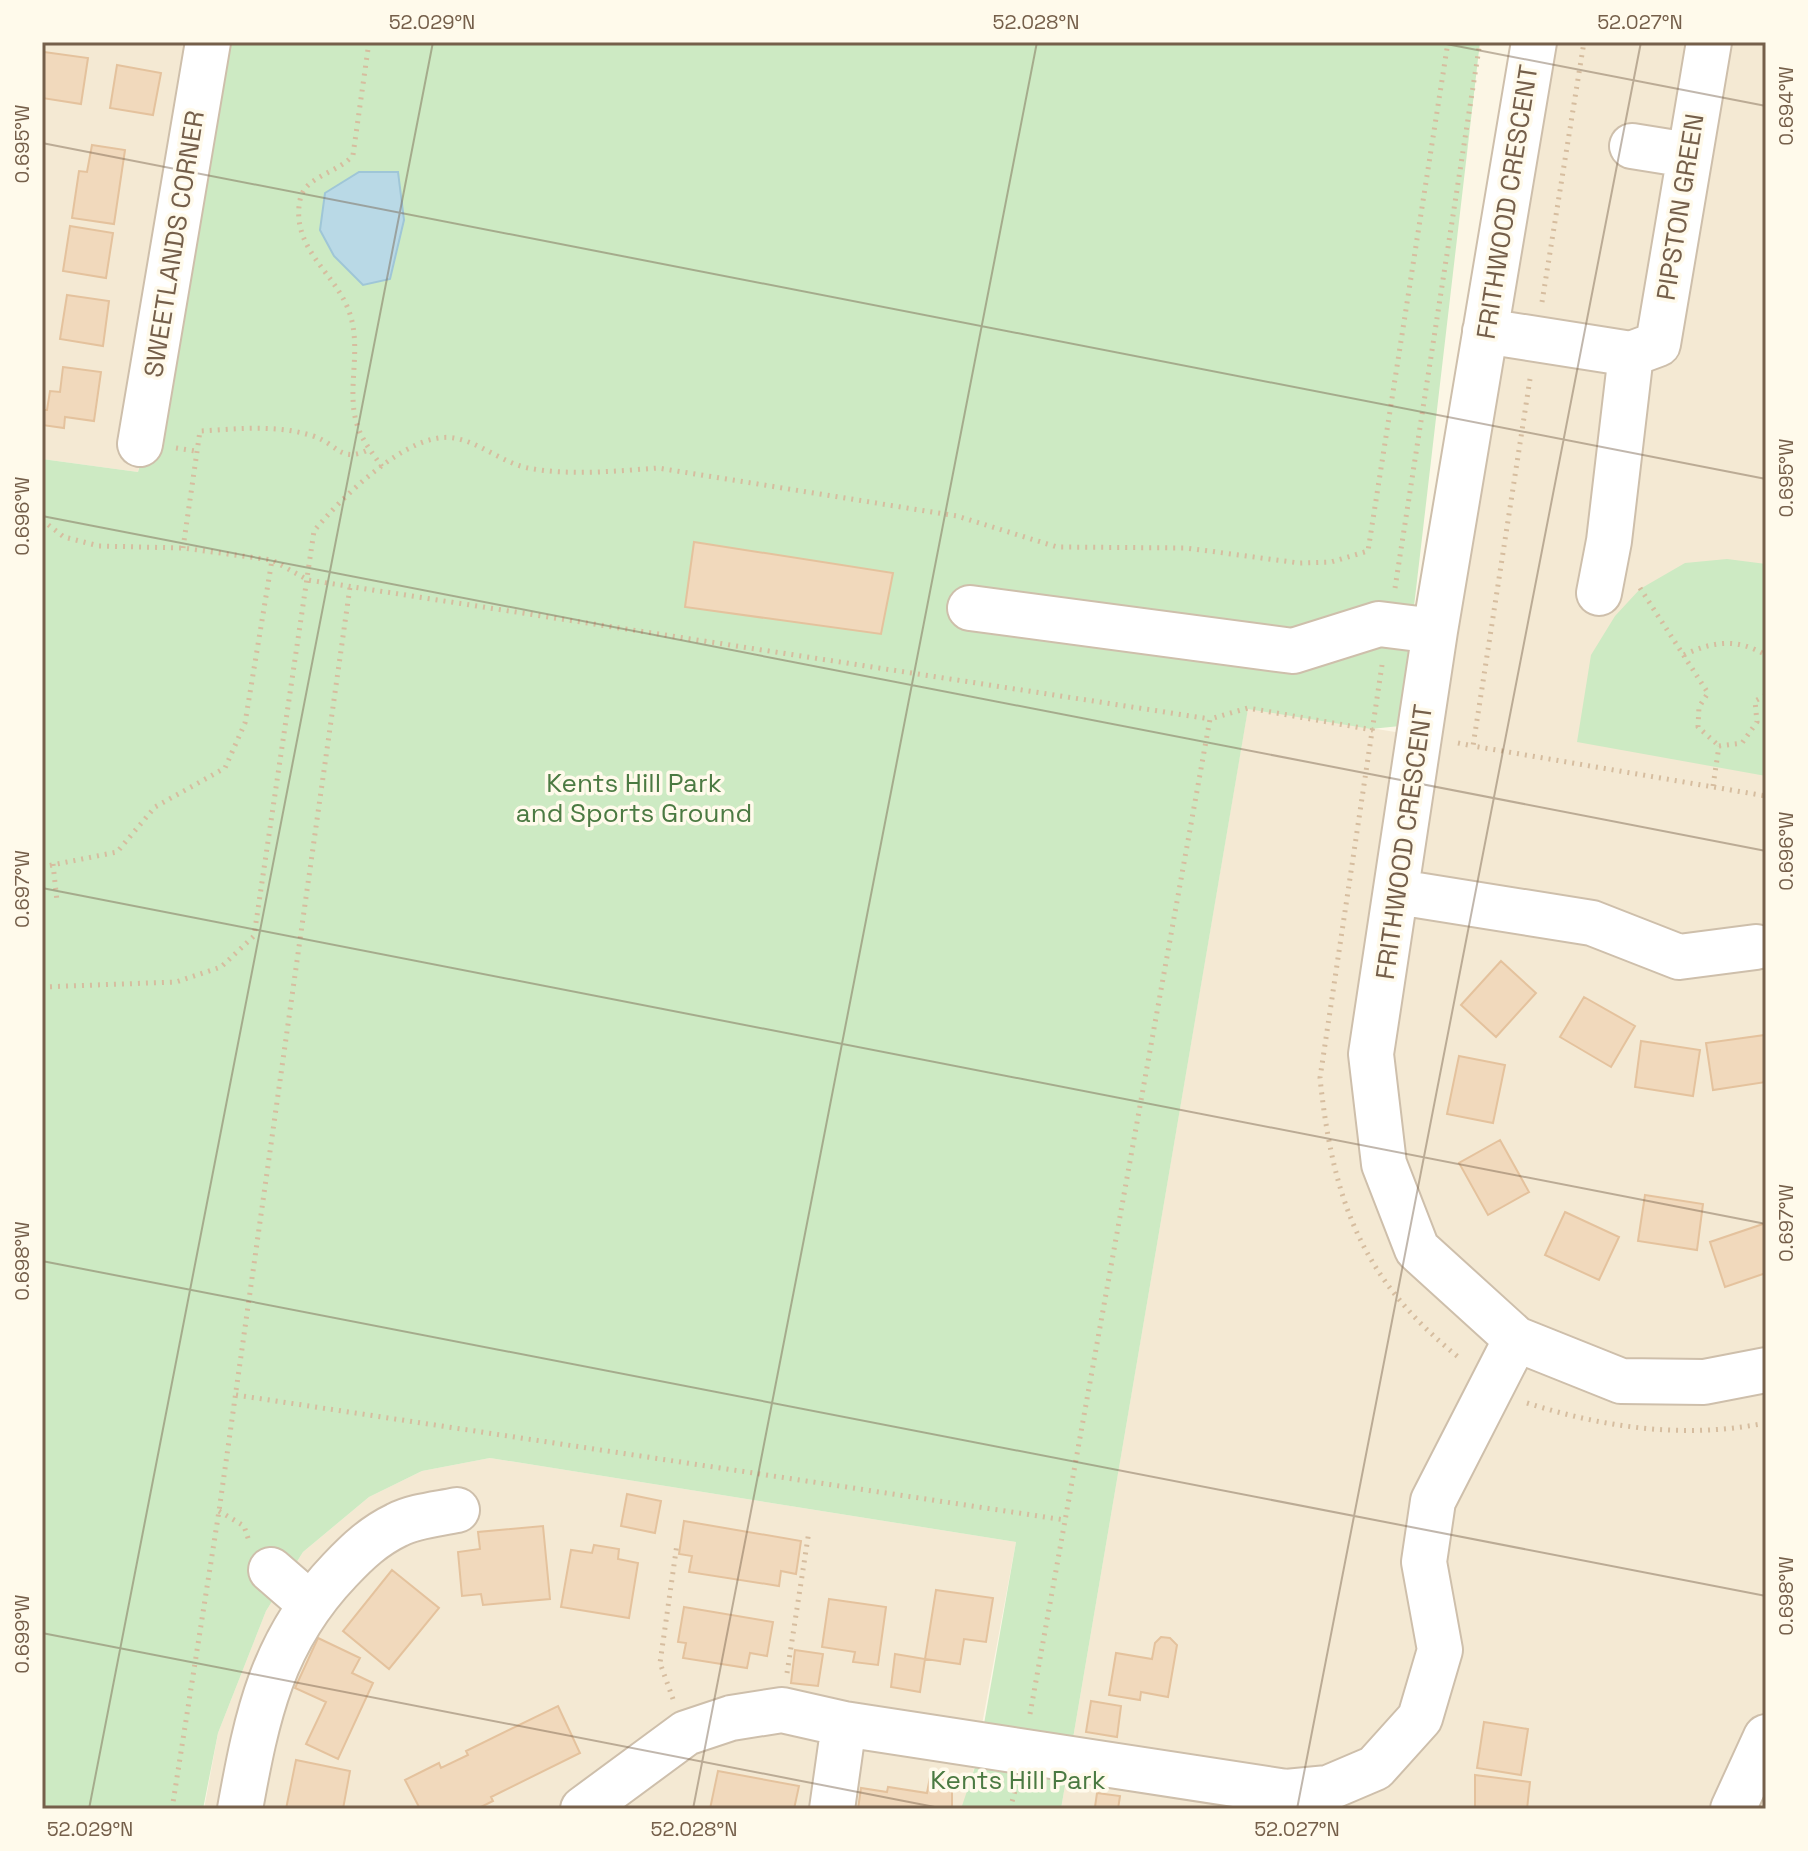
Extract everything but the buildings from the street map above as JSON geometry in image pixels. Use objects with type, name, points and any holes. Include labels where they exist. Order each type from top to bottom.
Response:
[{"type":"street","name":"SWEETLANDS CORNER","points":[[140,444],[205,42]]},
{"type":"street","name":"FRITHWOOD CRESCENT","points":[[1534,42],[1435,631],[1398,892],[1371,1054],[1384,1164],[1417,1249],[1516,1339],[1621,1381],[1704,1382],[1766,1370]]},
{"type":"street","name":"PIPSTON GREEN","points":[[1631,354],[1658,344],[1709,42]]},
{"type":"street","points":[[1632,146],[1688,155]]},
{"type":"street","points":[[1485,331],[1631,354],[1626,544],[1599,593]]},
{"type":"street","points":[[970,608],[1293,651],[1379,624],[1435,631]]},
{"type":"street","points":[[1398,892],[1592,923],[1679,957],[1756,947]]},
{"type":"street","points":[[583,1809],[686,1733],[731,1718],[782,1710],[844,1724],[1286,1792],[1328,1788],[1375,1768],[1420,1718],[1440,1650],[1424,1562],[1433,1501],[1516,1339]]},
{"type":"street","points":[[240,1809],[254,1732],[278,1659],[309,1603],[369,1540],[400,1523],[457,1510]]},
{"type":"street","points":[[271,1570],[309,1603]]},
{"type":"street","points":[[832,1809],[844,1724]]},
{"type":"street","points":[[1733,1809],[1766,1737]]},
{"type":"path","points":[[369,42],[353,155],[343,168],[320,175],[300,196],[298,216],[306,242],[346,302],[358,342],[354,383],[358,429],[382,467]]},
{"type":"path","points":[[42,987],[176,982],[221,967],[254,936],[314,531],[332,509],[404,449],[452,437],[528,468],[611,471],[658,468],[957,516],[1057,547],[1186,548],[1299,563],[1331,562],[1368,551],[1448,42]]},
{"type":"path","points":[[1473,746],[1584,42]]},
{"type":"path","points":[[183,548],[200,431],[280,428],[317,437],[335,451],[356,456],[370,449]]},
{"type":"path","points":[[42,520],[64,537],[99,546],[183,548],[272,560],[308,580],[350,587],[1210,719],[1248,708],[1766,796]]},
{"type":"path","points":[[1626,544],[1684,655],[1708,693],[1699,707],[1698,727],[1719,746],[1742,743],[1757,722],[1755,701],[1766,695]]},
{"type":"path","points":[[42,867],[117,852],[155,807],[225,768],[245,723],[272,560]]},
{"type":"path","points":[[172,1809],[236,1395],[350,587]]},
{"type":"path","points":[[1684,655],[1718,642],[1738,643],[1766,655]]},
{"type":"path","points":[[1024,1750],[1210,719]]},
{"type":"path","points":[[1713,786],[1719,746]]},
{"type":"path","points":[[53,864],[57,901]]},
{"type":"path","points":[[236,1395],[1065,1520]]},
{"type":"path","points":[[782,1710],[809,1531]]},
{"type":"path","points":[[677,1544],[660,1663],[686,1733]]},
{"type":"shaded area","points":[[42,42],[240,42],[138,472],[42,459]]},
{"type":"shaded area","points":[[1553,42],[1766,42],[1766,1809],[1061,1809],[1248,708],[1438,739]]},
{"type":"shaded area","points":[[490,1458],[1016,1542],[970,1789],[961,1809],[204,1809],[218,1733],[266,1611],[303,1552],[369,1497],[422,1471]]},
{"type":"green space","name":"Kents Hill Park and Sports Ground","points":[[208,42],[1480,42],[1400,726],[1371,729],[1248,709],[1061,1809],[961,1809],[978,1758],[1016,1542],[490,1458],[422,1471],[369,1497],[303,1552],[266,1611],[218,1733],[203,1809],[42,1809],[42,459],[138,472],[146,445]]},
{"type":"green space","points":[[1727,559],[1766,564],[1766,776],[1577,742],[1591,655],[1615,616],[1640,589],[1685,563]]},
{"type":"water","points":[[359,172],[398,172],[404,220],[390,279],[363,285],[334,256],[320,230],[325,193]]},
{"type":"park label","name":"Kents Hill Park","points":[[1018,1780]]}]
